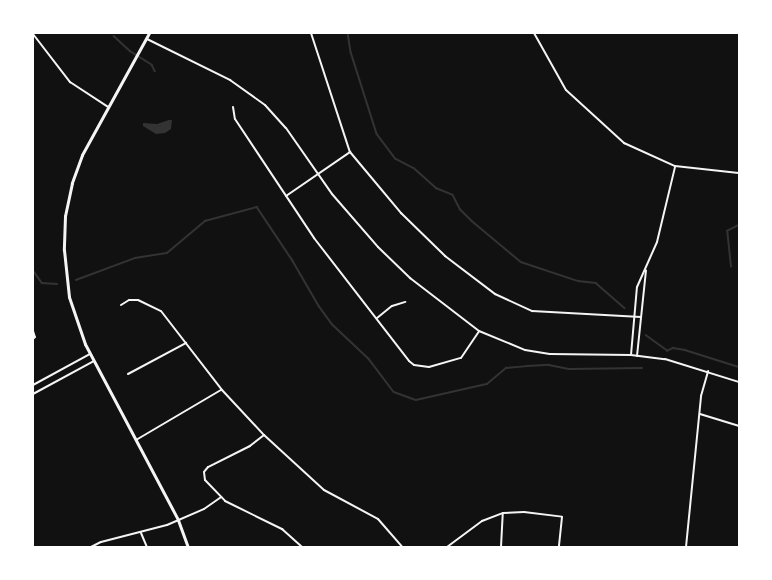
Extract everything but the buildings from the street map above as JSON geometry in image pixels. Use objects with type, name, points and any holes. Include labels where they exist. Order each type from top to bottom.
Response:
[{"type":"main road","points":[[149,33],[91,135],[72,183],[65,216],[66,280],[76,323],[93,362],[178,520],[188,547]]},
{"type":"street","points":[[310,33],[350,152],[388,200],[424,237],[505,300],[545,313],[641,317]]},
{"type":"street","points":[[534,33],[566,90],[601,125],[635,150],[675,166],[739,173]]},
{"type":"street","points":[[33,34],[70,82],[108,107]]},
{"type":"street","points":[[147,39],[230,80],[256,97],[286,128],[360,228],[395,264],[479,331],[510,345],[538,352],[631,355],[665,359],[708,370],[739,382]]},
{"type":"street","points":[[233,107],[235,119],[314,238],[403,354],[414,365],[421,367],[461,358],[479,331]]},
{"type":"street","points":[[286,196],[350,152]]},
{"type":"street","points":[[631,355],[637,287],[657,242],[675,166]]},
{"type":"street","points":[[638,356],[646,267]]},
{"type":"street","points":[[121,305],[129,300],[138,300],[154,306],[166,315],[222,390],[264,435],[324,490],[378,519],[402,547]]},
{"type":"street","points":[[376,318],[392,306],[405,302]]},
{"type":"street","points":[[33,331],[34,338]]},
{"type":"street","points":[[128,374],[187,343]]},
{"type":"street","points":[[33,385],[90,354]]},
{"type":"street","points":[[33,394],[93,362]]},
{"type":"street","points":[[686,547],[700,414],[708,370]]},
{"type":"street","points":[[136,440],[222,390]]},
{"type":"street","points":[[700,414],[739,426]]},
{"type":"street","points":[[264,435],[250,446],[204,472],[205,480],[220,497],[282,529],[302,547]]},
{"type":"street","points":[[91,546],[178,520],[204,509],[220,497]]},
{"type":"street","points":[[501,547],[503,513]]},
{"type":"street","points":[[447,547],[482,521],[503,513],[543,513],[562,517],[559,547]]},
{"type":"street","points":[[141,532],[147,547]]},
{"type":"shaded area","points":[[172,120],[171,129],[165,133],[156,134],[143,126],[143,123],[157,124]]},
{"type":"waterway","points":[[348,33],[351,52],[377,134],[396,159],[414,168],[436,188],[453,195],[460,209],[472,221],[521,262],[578,281],[596,283],[625,308]]},
{"type":"waterway","points":[[114,36],[130,51],[152,65],[155,71]]},
{"type":"waterway","points":[[76,280],[135,258],[167,253],[205,221],[257,207],[332,324],[369,359],[394,392],[416,400],[487,384],[506,368],[549,365],[569,369],[642,368]]},
{"type":"waterway","points":[[731,267],[727,231],[739,225]]},
{"type":"waterway","points":[[33,270],[42,283],[57,284]]},
{"type":"waterway","points":[[646,335],[667,350]]},
{"type":"waterway","points":[[667,351],[673,348],[685,350],[739,367]]}]
